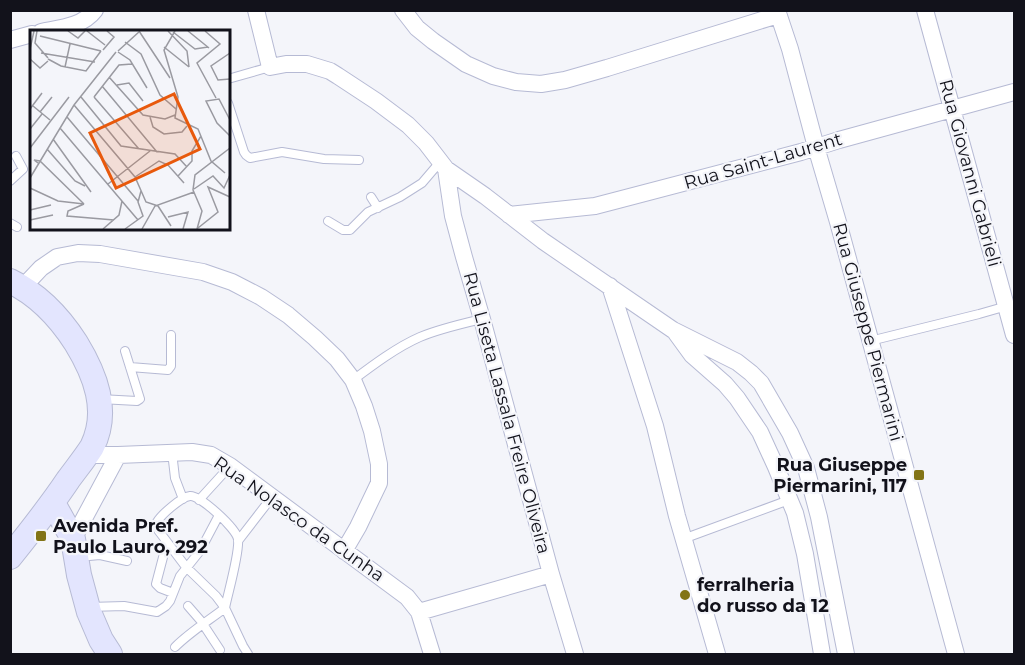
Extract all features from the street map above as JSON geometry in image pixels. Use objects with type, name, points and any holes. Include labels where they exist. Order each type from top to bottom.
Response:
[{"type":"street","points":[[50,30],[74,25],[88,18],[95,10]]},
{"type":"street","points":[[256,10],[270,67],[307,64],[330,71],[408,125],[443,165],[543,241],[673,330],[736,362],[761,383],[785,424],[806,468],[817,509],[846,654]]},
{"type":"street","points":[[403,10],[417,28],[466,64],[493,76],[516,82],[541,84],[607,68],[778,13]]},
{"type":"street","name":"Rua Giovanni Gabrieli","points":[[926,10],[1014,335]]},
{"type":"street","name":"Rua Giuseppe Piermarini","points":[[778,13],[838,222],[956,654]]},
{"type":"street","points":[[10,40],[30,35]]},
{"type":"street","name":"Rua Saint-Laurent","points":[[509,215],[595,206],[801,152],[1014,92]]},
{"type":"street","name":"Rua Liseta Lassala Freire Oliveira","points":[[443,165],[453,216],[575,654]]},
{"type":"street","points":[[10,557],[86,455],[92,446],[99,424],[99,399],[93,374],[73,339],[48,309],[16,284],[57,257],[78,253],[100,254],[202,272],[232,282],[261,297],[288,315],[337,359],[353,380],[368,417],[377,451],[380,476],[373,499],[352,540],[344,550]]},
{"type":"street","points":[[610,286],[655,426],[672,500],[717,654]]},
{"type":"street","points":[[673,330],[692,355],[731,391],[749,415],[764,441],[795,513],[805,554],[822,654]]},
{"type":"street","name":"Rua Nolasco da Cunha","points":[[86,455],[172,452],[211,455],[230,466],[407,597],[419,612],[432,654]]},
{"type":"street","points":[[75,548],[118,455]]},
{"type":"street","points":[[53,502],[75,548],[79,575],[95,630],[110,654]]},
{"type":"street","points":[[419,612],[551,574]]},
{"type":"lane","points":[[230,78],[270,67]]},
{"type":"lane","points":[[230,109],[244,152],[250,158],[282,152],[324,159],[359,160]]},
{"type":"lane","points":[[10,181],[27,167],[16,156]]},
{"type":"lane","points":[[328,222],[343,230],[350,230],[364,215],[400,197],[422,183],[443,165]]},
{"type":"lane","points":[[371,197],[378,208]]},
{"type":"lane","points":[[870,341],[979,315],[1006,306]]},
{"type":"lane","points":[[353,380],[421,336],[482,319]]},
{"type":"lane","points":[[130,367],[168,370],[171,366],[171,335]]},
{"type":"lane","points":[[99,399],[139,400],[125,351]]},
{"type":"lane","points":[[172,452],[175,478],[183,500]]},
{"type":"lane","points":[[199,500],[230,466]]},
{"type":"lane","points":[[238,540],[232,527],[219,515],[190,496],[162,515],[157,522],[158,530],[186,567],[225,608],[248,654]]},
{"type":"lane","points":[[175,647],[190,633],[225,608],[238,540],[272,497]]},
{"type":"lane","points":[[683,539],[789,501]]},
{"type":"lane","points":[[87,607],[118,605],[157,612],[169,604],[180,576],[200,551],[219,515]]},
{"type":"lane","points":[[167,542],[156,584],[173,593]]},
{"type":"lane","points":[[75,548],[128,561]]},
{"type":"lane","points":[[188,606],[220,650]]},
{"type":"place","name":"Rua Giuseppe Piermarini, 117","points":[[919,475]]},
{"type":"place","name":"Avenida Pref. Paulo Lauro, 292","points":[[41,536]]},
{"type":"place","name":"ferralheria do russo da 12","points":[[685,595]]}]
